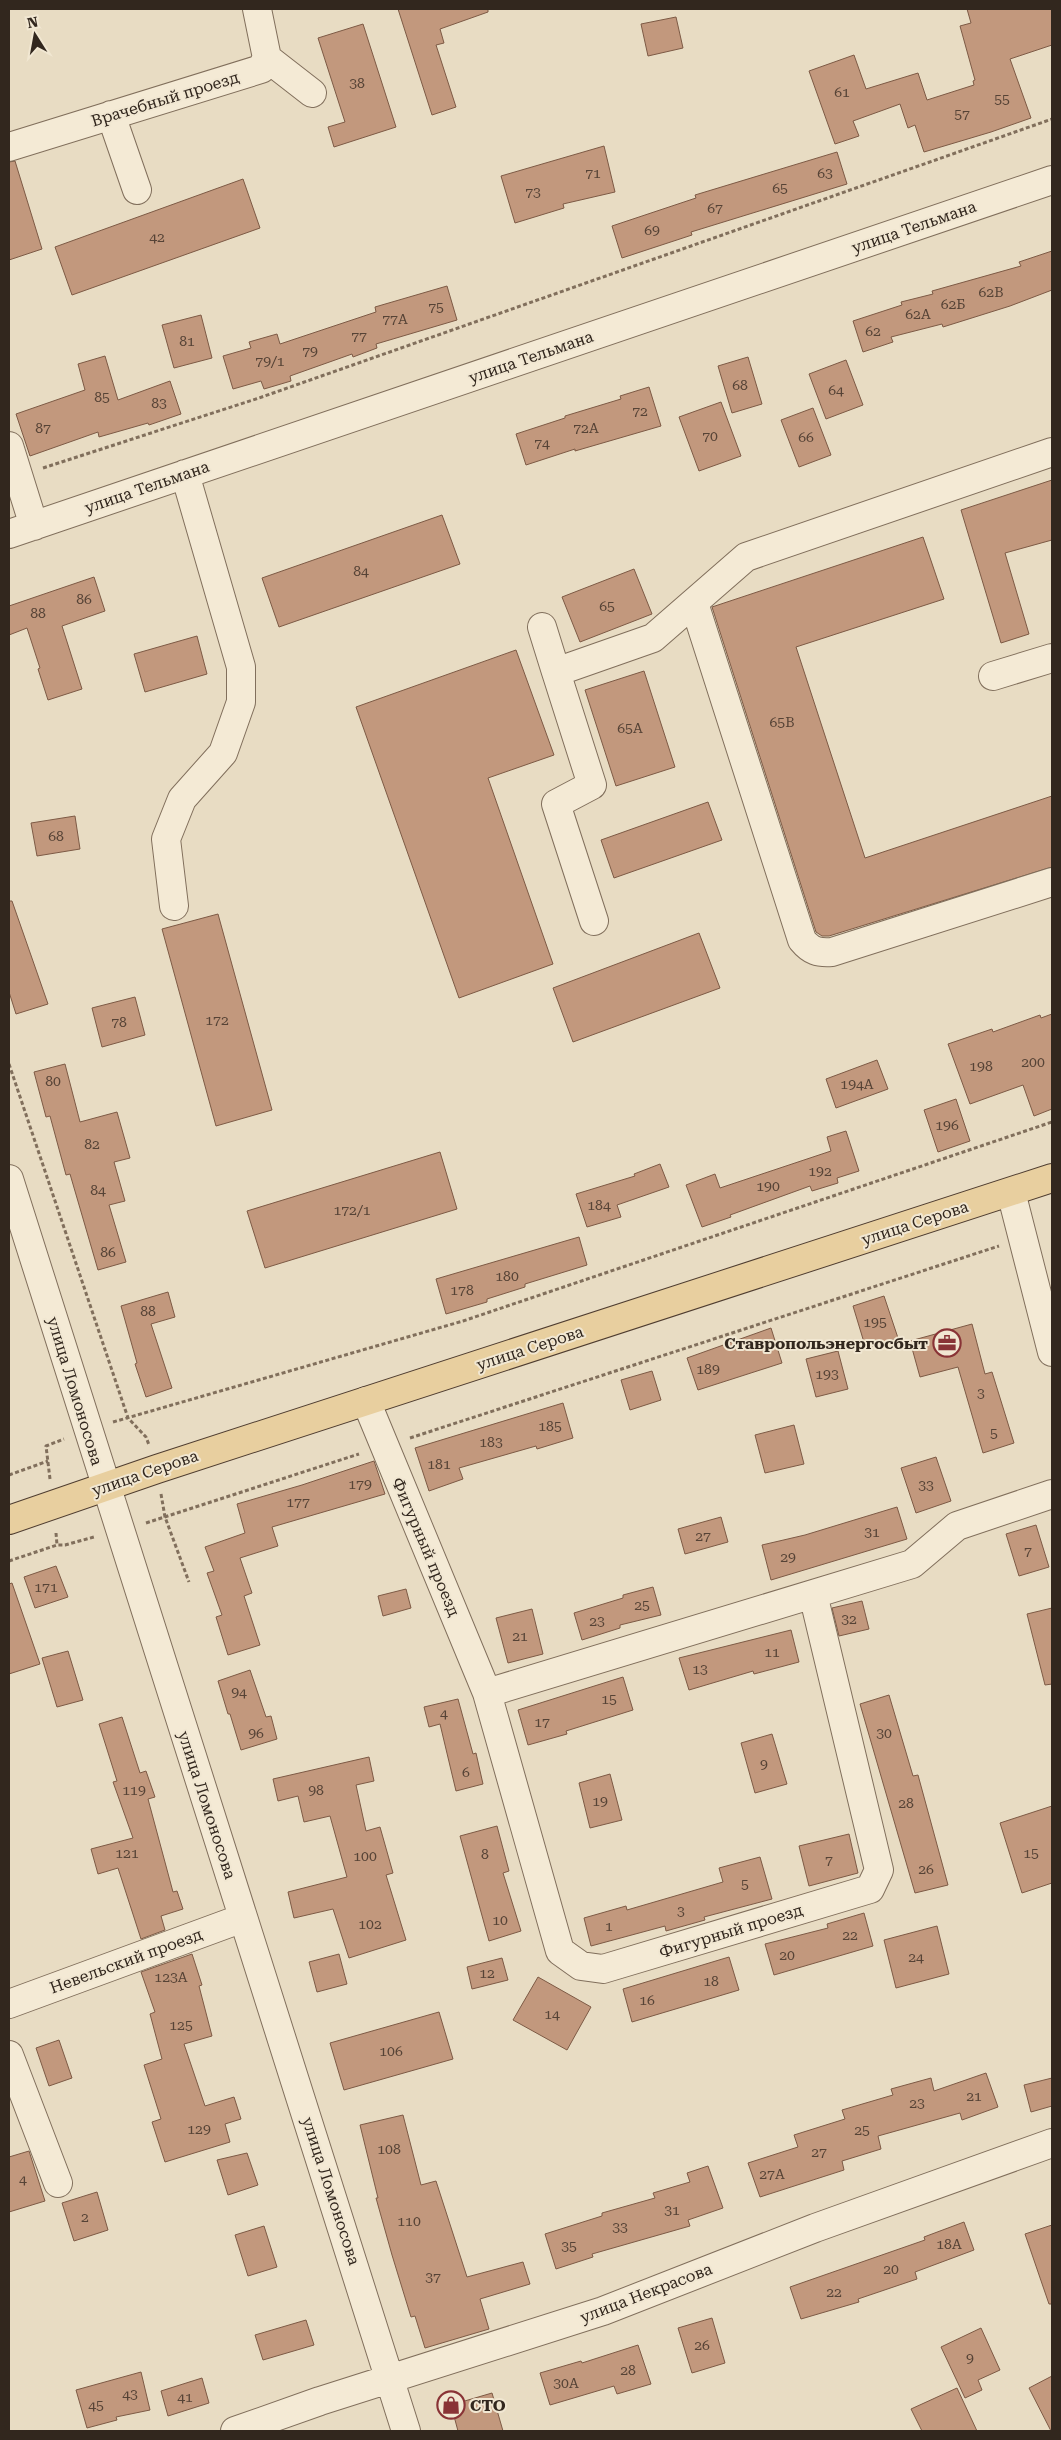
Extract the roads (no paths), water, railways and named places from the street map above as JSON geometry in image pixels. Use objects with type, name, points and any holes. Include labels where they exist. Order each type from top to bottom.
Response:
[{"type":"main road","name":"улица Серова","points":[[9,1520],[105,1486],[1052,1178]]},
{"type":"street","points":[[257,9],[267,58],[312,93]]},
{"type":"street","name":"Врачебный проезд","points":[[9,147],[261,69],[267,58]]},
{"type":"street","points":[[111,115],[136,190]]},
{"type":"street","name":"улица Тельмана","points":[[21,530],[1052,180]]},
{"type":"street","points":[[9,446],[18,476],[21,530]]},
{"type":"street","points":[[556,672],[653,638],[746,557],[1052,452]]},
{"type":"street","points":[[174,906],[166,840],[182,799],[223,753],[241,702],[241,666],[185,474]]},
{"type":"street","points":[[694,603],[802,940],[810,949],[820,953],[832,952],[1052,882]]},
{"type":"street","points":[[542,627],[592,785],[556,804],[594,921]]},
{"type":"street","points":[[993,676],[1052,658]]},
{"type":"street","name":"улица Ломоносова","points":[[9,1179],[87,1430],[406,2431]]},
{"type":"street","points":[[1011,1192],[1052,1352]]},
{"type":"street","name":"Фигурный проезд","points":[[366,1401],[487,1692],[560,1951],[581,1966],[603,1969],[870,1889],[879,1870],[813,1594]]},
{"type":"street","points":[[487,1692],[912,1564],[957,1526],[1052,1494]]},
{"type":"street","name":"Невельский проезд","points":[[9,2004],[243,1918]]},
{"type":"street","points":[[9,2055],[58,2183]]},
{"type":"street","name":"улица Некрасова","points":[[235,2431],[603,2311],[814,2228],[1052,2143]]},
{"type":"place","name":"Ставропольэнергосбыт","points":[[947,1343]]},
{"type":"place","name":"СТО","points":[[451,2405]]}]
